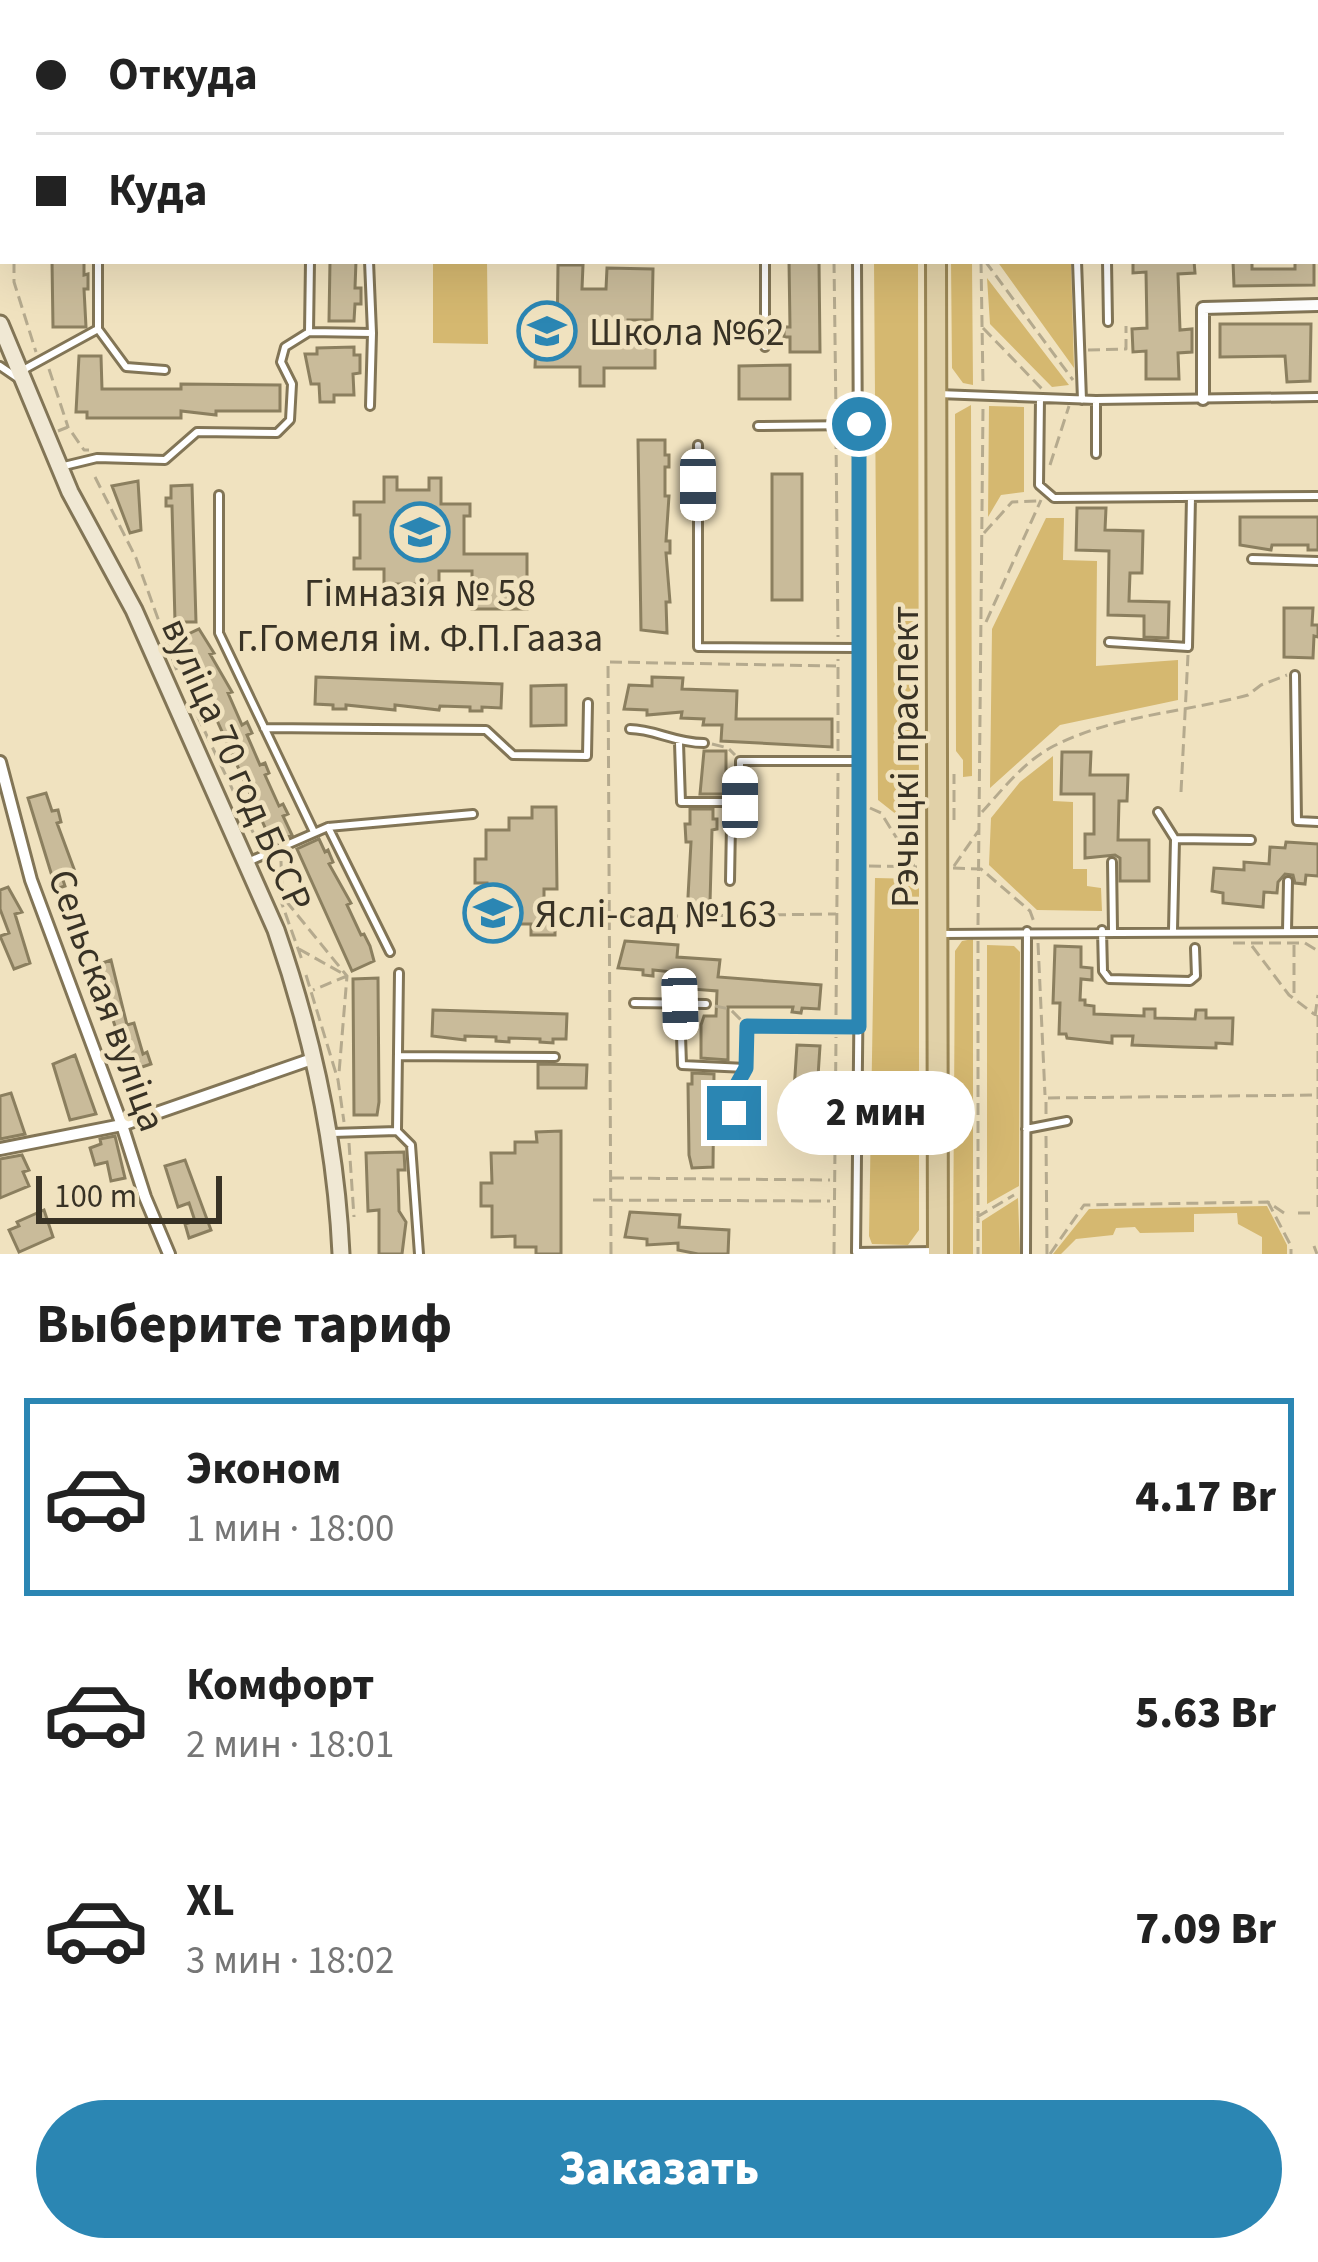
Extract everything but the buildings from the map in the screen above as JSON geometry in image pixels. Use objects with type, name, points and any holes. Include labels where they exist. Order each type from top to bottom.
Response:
[{"type":"main road","name":"Рэчыцкі праспект","points":[[937,264],[945,868],[936,934],[938,1252]]},
{"type":"street","points":[[1203,399],[1203,308],[1318,305]]},
{"type":"street","name":"вуліца 70 год БССР","points":[[0,324],[59,468],[134,610],[292,975],[328,1133],[341,1254]]},
{"type":"street","name":"Сельская вуліца","points":[[0,762],[31,880],[169,1254]]},
{"type":"street","points":[[0,1149],[122,1125],[312,1059]]},
{"type":"lane","points":[[98,264],[98,329],[126,368],[165,370]]},
{"type":"lane","points":[[309,332],[310,264]]},
{"type":"lane","points":[[370,264],[370,406]]},
{"type":"lane","points":[[764,264],[765,347]]},
{"type":"lane","points":[[857,264],[856,1253],[938,1252]]},
{"type":"lane","points":[[1077,264],[1082,396]]},
{"type":"lane","points":[[1107,264],[1108,322]]},
{"type":"lane","points":[[0,366],[21,376],[98,329]]},
{"type":"lane","points":[[59,468],[98,458],[165,460],[197,432],[278,433],[290,420],[292,384],[281,362],[285,347],[309,332],[372,334]]},
{"type":"lane","points":[[937,394],[1071,400],[1082,396],[1096,400],[1318,397]]},
{"type":"lane","points":[[1040,398],[1039,485],[1043,497],[1318,496]]},
{"type":"lane","points":[[1096,400],[1096,454]]},
{"type":"lane","points":[[758,426],[859,424]]},
{"type":"lane","points":[[698,445],[698,647],[859,648]]},
{"type":"lane","points":[[219,495],[219,633],[314,832]]},
{"type":"lane","points":[[1109,643],[1188,647],[1191,497]]},
{"type":"lane","points":[[1252,559],[1318,561]]},
{"type":"lane","points":[[1295,675],[1297,820],[1318,822]]},
{"type":"lane","points":[[263,728],[486,730],[513,754],[587,756],[588,703]]},
{"type":"lane","points":[[630,730],[646,729],[679,743],[704,743]]},
{"type":"lane","points":[[679,743],[681,802],[740,802]]},
{"type":"lane","points":[[730,881],[731,824],[740,802],[740,760],[859,760]]},
{"type":"lane","points":[[1158,812],[1175,839],[1172,930]]},
{"type":"lane","points":[[247,862],[328,827],[473,814]]},
{"type":"lane","points":[[328,827],[391,952]]},
{"type":"lane","points":[[1175,839],[1251,840]]},
{"type":"lane","points":[[1112,862],[1112,930]]},
{"type":"lane","points":[[1287,931],[1288,880]]},
{"type":"lane","points":[[1102,930],[1103,971],[1109,979],[1194,979],[1195,948]]},
{"type":"lane","points":[[1026,1254],[1028,931]]},
{"type":"lane","points":[[936,934],[1318,932]]},
{"type":"lane","points":[[397,1132],[399,973]]},
{"type":"lane","points":[[634,1003],[706,1004]]},
{"type":"lane","points":[[680,1004],[682,1065],[746,1068]]},
{"type":"lane","points":[[733,1140],[736,1086],[746,1068],[747,1026],[859,1027]]},
{"type":"lane","points":[[399,1056],[555,1057]]},
{"type":"lane","points":[[1026,1129],[1067,1120]]},
{"type":"lane","points":[[328,1133],[397,1132],[411,1144],[419,1254]]},
{"type":"path","points":[[14,264],[14,282],[34,350],[44,362],[68,427],[83,450],[100,450]]},
{"type":"path","points":[[978,1254],[983,264]]},
{"type":"path","points":[[985,264],[1082,396]]},
{"type":"path","points":[[1080,350],[1126,349],[1126,326]]},
{"type":"path","points":[[1051,463],[1071,400]]},
{"type":"path","points":[[45,435],[68,427]]},
{"type":"path","points":[[95,477],[136,558],[183,686]]},
{"type":"path","points":[[983,535],[1012,502],[1043,497]]},
{"type":"path","points":[[984,628],[1043,497]]},
{"type":"path","points":[[1181,792],[1188,647]]},
{"type":"path","points":[[611,1254],[608,662],[838,666]]},
{"type":"path","points":[[982,813],[1047,749],[1124,721],[1248,695],[1272,680],[1295,675]]},
{"type":"path","points":[[193,707],[264,854],[298,948],[347,976]]},
{"type":"path","points":[[704,743],[728,748],[740,760]]},
{"type":"path","points":[[859,804],[880,812],[915,867]]},
{"type":"path","points":[[945,868],[981,827]]},
{"type":"path","points":[[280,847],[283,898],[347,976],[338,1080]]},
{"type":"path","points":[[860,866],[981,868]]},
{"type":"path","points":[[610,917],[837,914]]},
{"type":"path","points":[[1241,931],[1294,999],[1316,1016]]},
{"type":"path","points":[[1228,943],[1310,944],[1318,951]]},
{"type":"path","points":[[1294,943],[1294,999]]},
{"type":"path","points":[[347,976],[311,991],[338,1080],[354,1232]]},
{"type":"path","points":[[1298,1213],[1318,1212],[1318,994]]},
{"type":"path","points":[[706,1004],[730,1009],[747,1026]]},
{"type":"path","points":[[1048,1254],[1046,1097],[1317,1095]]},
{"type":"path","points":[[977,1217],[1047,1175]]},
{"type":"path","points":[[612,1178],[831,1180]]},
{"type":"path","points":[[593,1200],[832,1201]]},
{"type":"path","points":[[1048,1254],[1084,1205],[1268,1202],[1284,1213]]},
{"type":"path","points":[[1268,1202],[1291,1254]]},
{"type":"path","points":[[1314,1246],[1318,1254]]},
{"type":"shaded area","points":[[433,264],[487,264],[488,344],[433,343]]},
{"type":"shaded area","points":[[874,264],[918,264],[919,844],[897,815],[878,800]]},
{"type":"shaded area","points":[[951,264],[972,264],[973,385],[963,383],[952,368]]},
{"type":"shaded area","points":[[999,264],[1071,264],[1074,368]]},
{"type":"shaded area","points":[[987,278],[1069,385],[1052,387],[990,324]]},
{"type":"shaded area","points":[[971,405],[972,776],[963,777],[963,760],[956,751],[955,414]]},
{"type":"shaded area","points":[[989,406],[1024,407],[1024,492],[1001,495],[988,517]]},
{"type":"shaded area","points":[[1046,518],[1064,518],[1063,560],[1097,561],[1096,666],[1178,660],[1178,700],[1060,725],[990,788],[992,629]]},
{"type":"shaded area","points":[[1053,756],[1053,801],[1073,802],[1073,869],[1087,869],[1087,886],[1101,888],[1102,911],[1037,910],[989,865],[991,818],[1020,782]]},
{"type":"shaded area","points":[[875,878],[919,879],[919,1230],[908,1245],[872,1244],[869,1236]]},
{"type":"shaded area","points":[[973,939],[973,1254],[953,1254],[955,951],[962,941]]},
{"type":"shaded area","points":[[987,945],[1014,946],[1020,952],[1019,1186],[987,1204]]},
{"type":"shaded area","points":[[1018,1198],[1020,1254],[982,1254],[982,1221]]},
{"type":"shaded area","points":[[1267,1206],[1287,1254],[1262,1254],[1262,1237],[1238,1224],[1237,1213],[1194,1214],[1194,1232],[1140,1233],[1135,1227],[1116,1228],[1113,1235],[1076,1239],[1061,1254],[1053,1254],[1089,1209]]},
{"type":"place","name":"Школа №62","points":[[547,331]]},
{"type":"place","name":"Гімназія № 58 г.Гомеля ім. Ф.П.Гааза","points":[[420,532]]},
{"type":"place","name":"Яслі-сад №163","points":[[493,913]]},
{"type":"route","points":[[734,1113],[736,1086],[746,1068],[747,1026],[859,1027],[859,424]]}]
